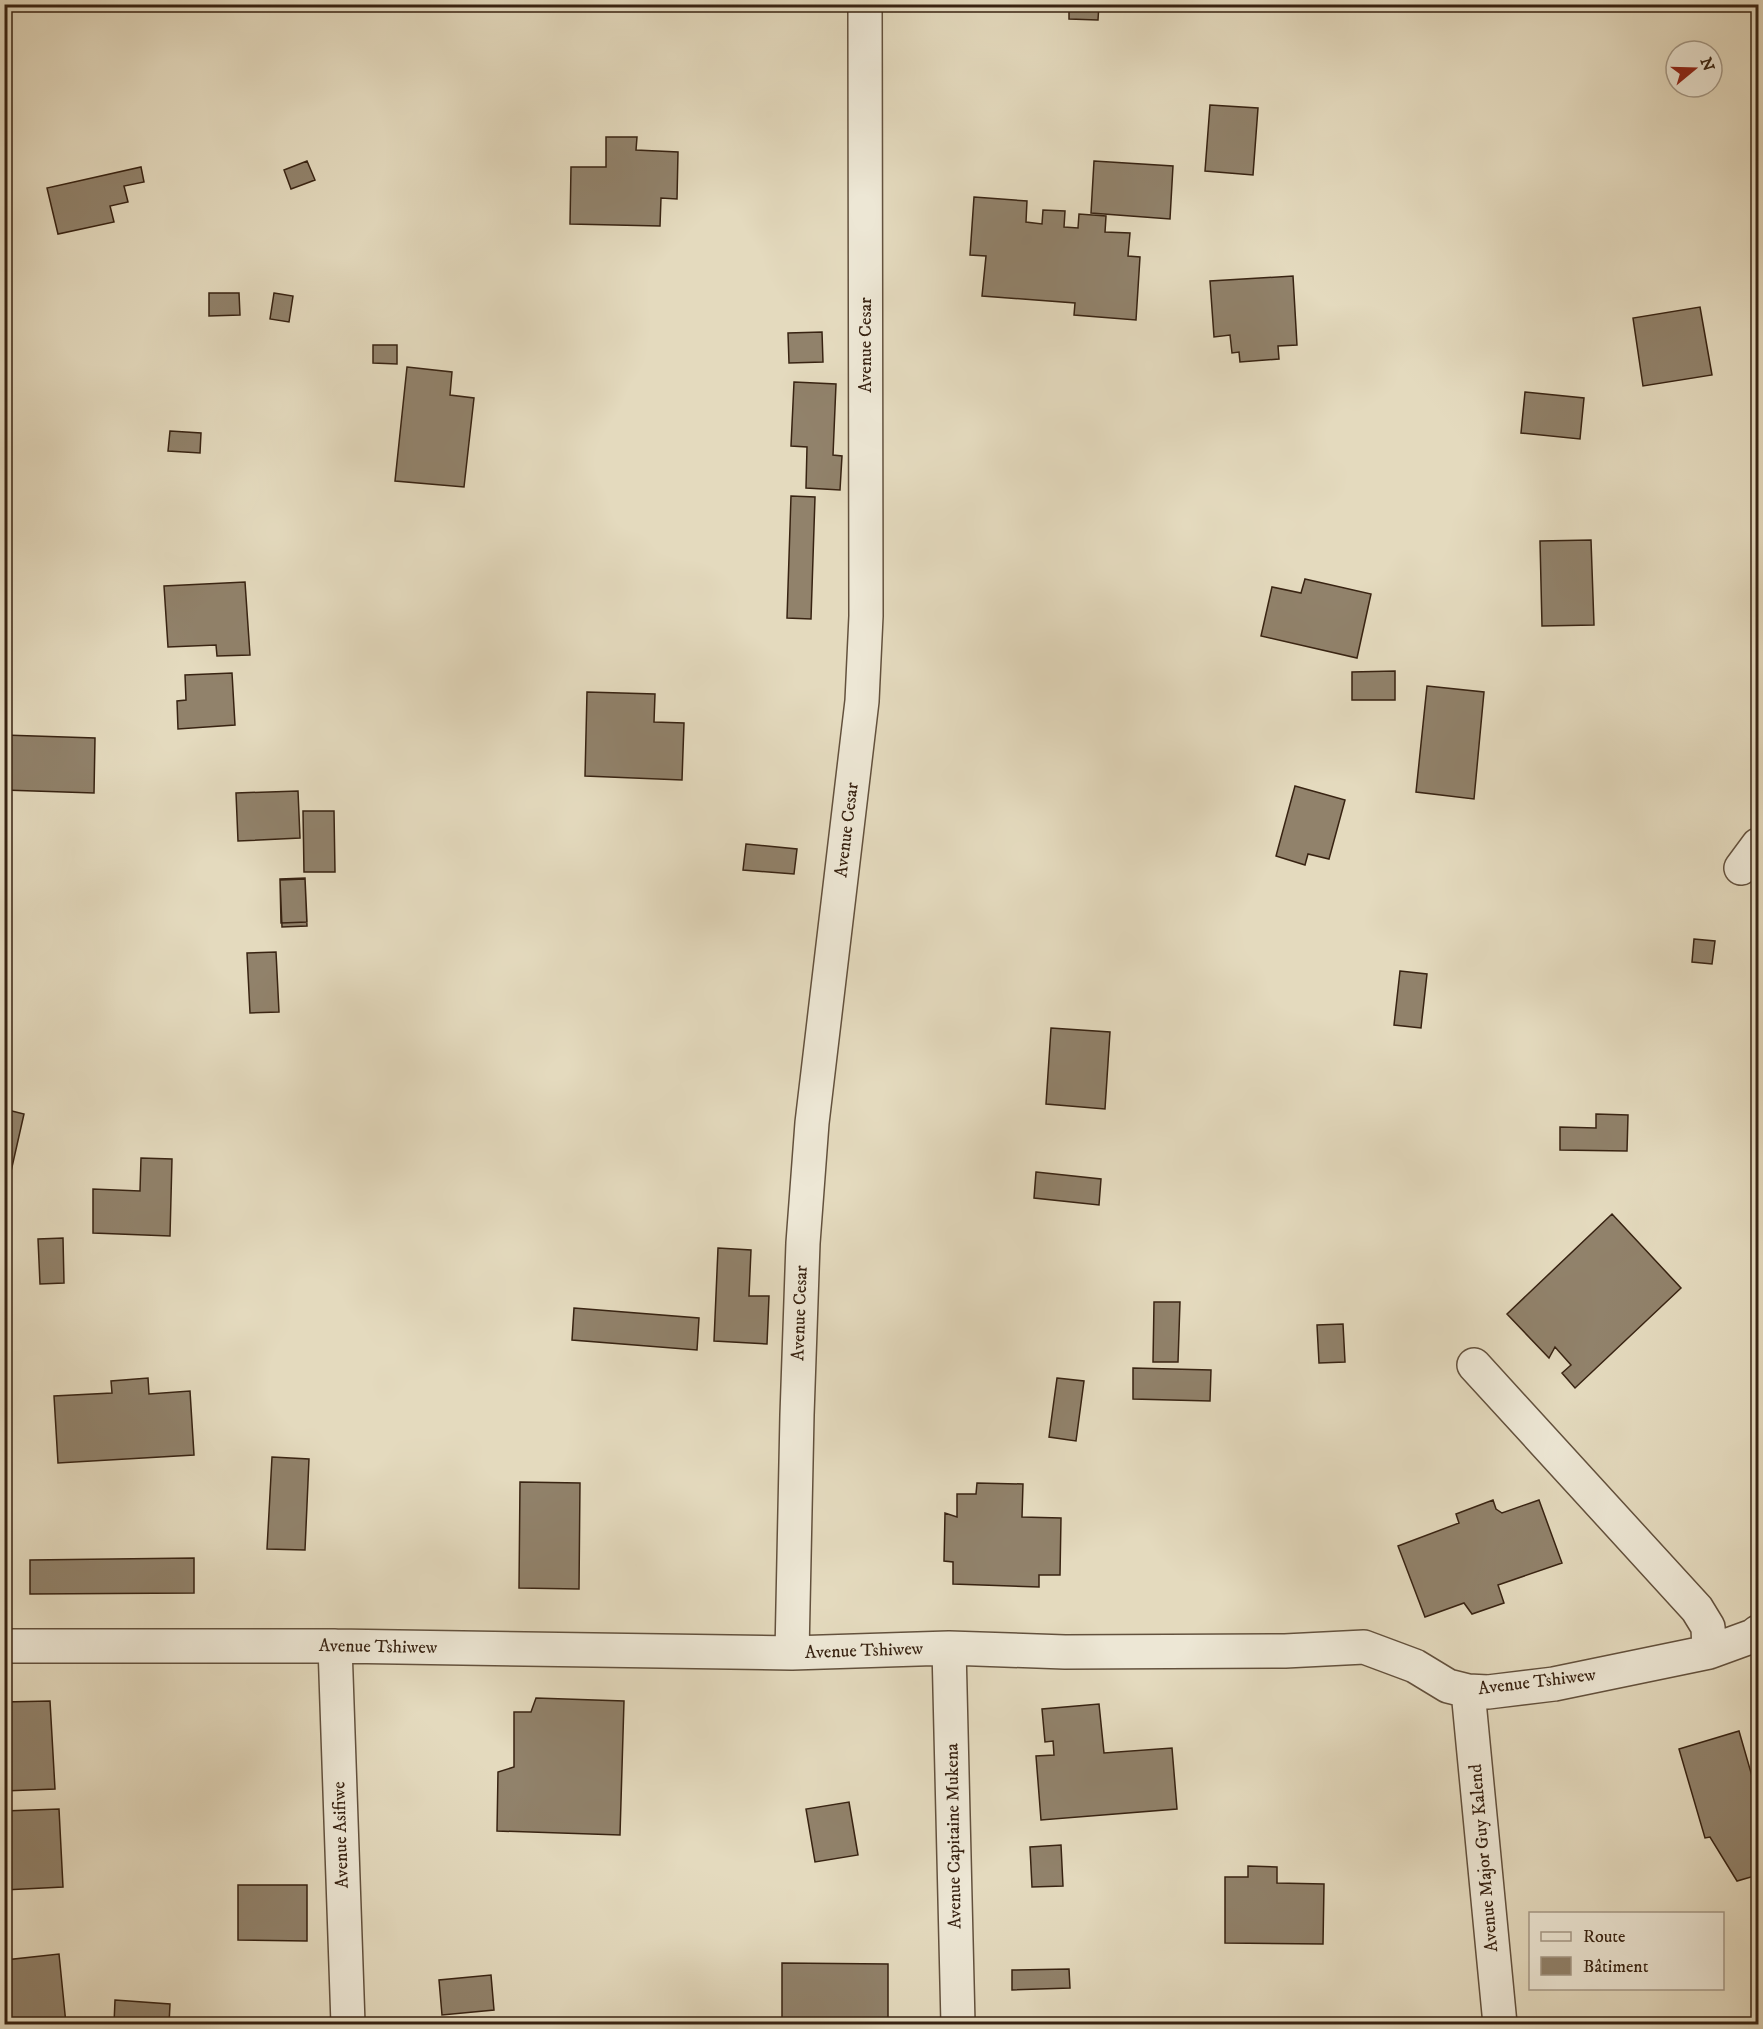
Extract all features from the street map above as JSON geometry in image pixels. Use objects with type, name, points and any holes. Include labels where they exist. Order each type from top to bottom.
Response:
[{"type":"street","name":"Avenue Cesar","points":[[792,1653],[803,1243],[813,1123],[862,701],[866,626],[865,4]]},
{"type":"street","points":[[1474,1365],[1691,1602],[1708,1628],[1709,1652]]},
{"type":"street","name":"Avenue Tshiwew","points":[[4,1646],[334,1646],[792,1653],[949,1648],[1065,1652],[1285,1651],[1364,1647],[1414,1666],[1448,1686],[1468,1691],[1488,1692],[1554,1684],[1709,1652],[1753,1636],[1758,1632]]},
{"type":"street","name":"Avenue Asifiwe","points":[[334,1646],[348,2025]]},
{"type":"street","name":"Avenue Capitaine Mukena","points":[[949,1648],[958,2025]]},
{"type":"street","name":"Avenue Major Guy Kalend","points":[[1468,1691],[1500,2025]]},
{"type":"building","points":[[1069,4],[1099,4],[1098,20],[1069,19]]},
{"type":"building","points":[[1210,105],[1258,108],[1253,175],[1205,171]]},
{"type":"building","points":[[606,137],[637,137],[636,150],[678,152],[677,199],[661,198],[660,226],[570,224],[571,167],[606,167]]},
{"type":"building","points":[[307,161],[315,180],[291,189],[284,170]]},
{"type":"building","points":[[1094,161],[1173,166],[1170,219],[1091,213]]},
{"type":"building","points":[[141,167],[144,182],[124,186],[128,202],[110,206],[114,222],[58,234],[47,188]]},
{"type":"building","points":[[974,197],[1027,201],[1026,222],[1042,224],[1043,210],[1065,211],[1064,227],[1078,228],[1079,214],[1106,216],[1105,232],[1130,233],[1128,256],[1140,257],[1136,320],[1074,315],[1075,303],[982,296],[986,256],[970,255]]},
{"type":"building","points":[[1293,276],[1297,345],[1278,346],[1279,359],[1240,362],[1239,352],[1232,353],[1230,335],[1214,337],[1210,281]]},
{"type":"building","points":[[209,293],[239,293],[240,315],[209,316]]},
{"type":"building","points":[[274,293],[293,296],[289,322],[270,319]]},
{"type":"building","points":[[1700,307],[1712,375],[1643,386],[1633,318]]},
{"type":"building","points":[[822,332],[823,362],[789,363],[788,333]]},
{"type":"building","points":[[373,345],[397,345],[397,364],[373,363]]},
{"type":"building","points":[[407,367],[452,372],[450,395],[474,398],[464,487],[395,481]]},
{"type":"building","points":[[794,382],[836,384],[833,455],[842,456],[840,490],[806,488],[807,447],[791,446]]},
{"type":"building","points":[[1525,392],[1584,398],[1580,439],[1521,433]]},
{"type":"building","points":[[170,431],[201,433],[200,453],[168,451]]},
{"type":"building","points":[[791,496],[815,497],[811,619],[787,618]]},
{"type":"building","points":[[1591,540],[1594,625],[1542,626],[1540,541]]},
{"type":"building","points":[[1305,579],[1371,594],[1357,658],[1261,636],[1272,587],[1301,593]]},
{"type":"building","points":[[245,582],[250,655],[217,656],[216,645],[168,647],[164,586]]},
{"type":"building","points":[[1395,671],[1395,700],[1352,700],[1352,672]]},
{"type":"building","points":[[232,673],[235,725],[178,729],[177,701],[186,700],[185,675]]},
{"type":"building","points":[[1427,686],[1484,692],[1474,799],[1416,792]]},
{"type":"building","points":[[587,692],[655,694],[654,722],[684,723],[682,780],[585,776]]},
{"type":"building","points":[[4,735],[95,738],[94,793],[4,790]]},
{"type":"building","points":[[1295,786],[1345,800],[1329,859],[1308,854],[1305,865],[1276,856]]},
{"type":"building","points":[[298,791],[300,838],[238,841],[236,793]]},
{"type":"building","points":[[303,811],[334,811],[335,872],[304,872]]},
{"type":"building","points":[[746,844],[797,849],[794,874],[743,870]]},
{"type":"building","points":[[305,878],[307,922],[281,923],[280,879]]},
{"type":"building","points":[[305,879],[307,926],[282,927],[280,880]]},
{"type":"building","points":[[1694,939],[1715,941],[1712,964],[1692,962]]},
{"type":"building","points":[[276,952],[279,1012],[250,1013],[247,953]]},
{"type":"building","points":[[1400,971],[1427,974],[1421,1028],[1394,1025]]},
{"type":"building","points":[[1051,1028],[1110,1032],[1105,1109],[1046,1104]]},
{"type":"building","points":[[4,1109],[24,1114],[10,1176],[4,1175]]},
{"type":"building","points":[[1596,1114],[1628,1115],[1627,1151],[1560,1150],[1560,1127],[1596,1128]]},
{"type":"building","points":[[141,1158],[172,1159],[170,1236],[93,1233],[93,1189],[140,1191]]},
{"type":"building","points":[[1036,1172],[1101,1179],[1099,1205],[1034,1198]]},
{"type":"building","points":[[1612,1214],[1681,1288],[1575,1388],[1562,1373],[1571,1365],[1555,1347],[1549,1358],[1507,1314]]},
{"type":"building","points":[[63,1238],[64,1283],[40,1284],[38,1239]]},
{"type":"building","points":[[718,1248],[751,1250],[749,1296],[769,1296],[767,1344],[714,1341]]},
{"type":"building","points":[[1154,1302],[1180,1302],[1178,1362],[1153,1362]]},
{"type":"building","points":[[574,1308],[699,1318],[697,1350],[572,1340]]},
{"type":"building","points":[[1343,1324],[1345,1362],[1319,1363],[1317,1325]]},
{"type":"building","points":[[1133,1368],[1211,1370],[1210,1401],[1133,1399]]},
{"type":"building","points":[[148,1378],[149,1394],[190,1391],[194,1455],[58,1463],[54,1396],[112,1393],[111,1381]]},
{"type":"building","points":[[1057,1378],[1084,1381],[1076,1441],[1049,1437]]},
{"type":"building","points":[[272,1457],[309,1459],[305,1550],[267,1549]]},
{"type":"building","points":[[520,1482],[580,1483],[579,1589],[519,1588]]},
{"type":"building","points":[[977,1483],[1023,1484],[1022,1517],[1061,1518],[1060,1575],[1039,1575],[1039,1587],[953,1584],[953,1562],[944,1561],[945,1513],[957,1517],[957,1494],[976,1494]]},
{"type":"building","points":[[1493,1500],[1496,1509],[1502,1513],[1539,1500],[1562,1563],[1498,1585],[1504,1603],[1472,1614],[1464,1603],[1425,1617],[1398,1546],[1459,1523],[1456,1514]]},
{"type":"building","points":[[194,1558],[194,1593],[30,1594],[30,1560]]},
{"type":"building","points":[[536,1698],[624,1701],[620,1835],[497,1831],[498,1772],[514,1767],[514,1712],[531,1712]]},
{"type":"building","points":[[50,1701],[55,1789],[4,1791],[4,1702]]},
{"type":"building","points":[[1099,1704],[1104,1753],[1172,1748],[1177,1809],[1041,1820],[1036,1756],[1054,1755],[1053,1741],[1045,1742],[1042,1709]]},
{"type":"building","points":[[1739,1731],[1758,1797],[1758,1875],[1737,1881],[1710,1837],[1705,1838],[1679,1749]]},
{"type":"building","points":[[849,1802],[858,1855],[815,1862],[806,1809]]},
{"type":"building","points":[[59,1809],[63,1887],[4,1890],[4,1811]]},
{"type":"building","points":[[1061,1845],[1063,1886],[1032,1887],[1030,1847]]},
{"type":"building","points":[[1248,1866],[1277,1867],[1277,1883],[1324,1884],[1323,1944],[1225,1943],[1225,1877],[1248,1877]]},
{"type":"building","points":[[238,1885],[307,1885],[307,1941],[238,1940]]},
{"type":"building","points":[[59,1954],[66,2024],[12,2024],[5,1960]]},
{"type":"building","points":[[782,1963],[888,1964],[888,2024],[782,2024]]},
{"type":"building","points":[[1069,1969],[1070,1988],[1012,1990],[1012,1970]]},
{"type":"building","points":[[491,1975],[494,2010],[442,2015],[439,1980]]},
{"type":"building","points":[[115,2000],[170,2004],[169,2024],[114,2024]]}]
